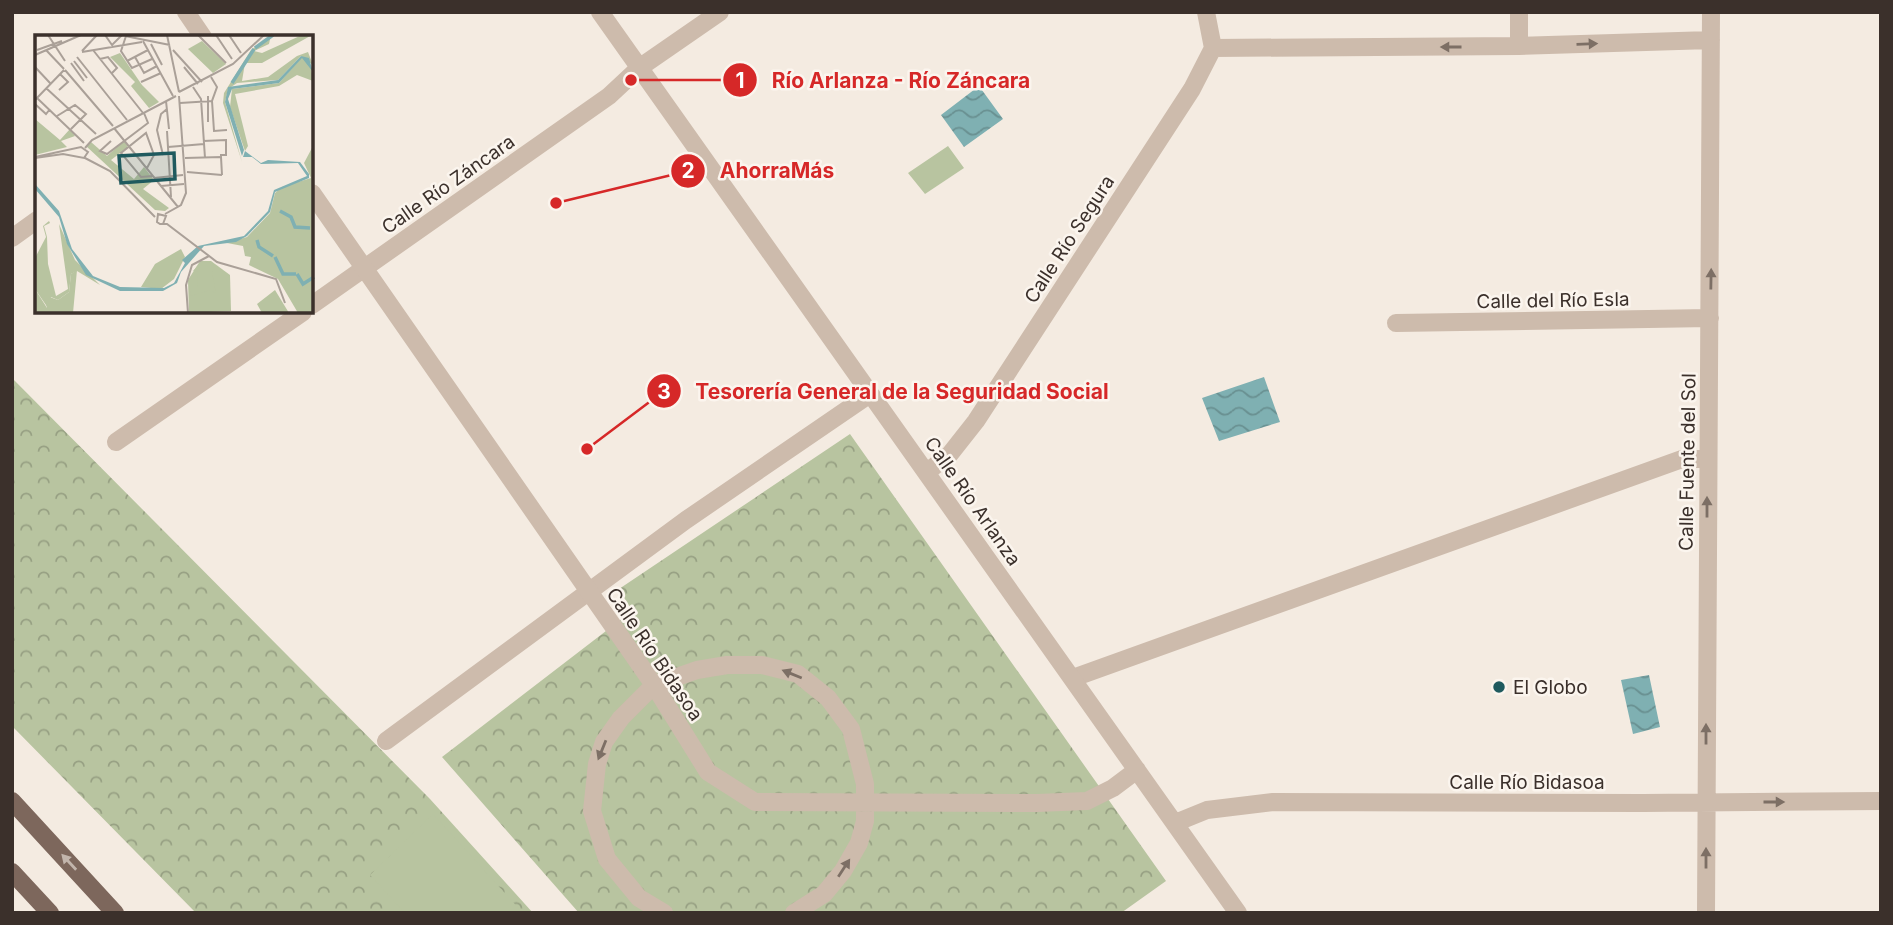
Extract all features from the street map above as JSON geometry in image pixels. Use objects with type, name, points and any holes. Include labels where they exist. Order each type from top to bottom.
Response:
[{"type":"main road","points":[[12,801],[115,913]]},
{"type":"main road","points":[[12,872],[50,913]]},
{"type":"street","points":[[186,12],[202,35]]},
{"type":"street","name":"Calle Río Záncara","points":[[313,304],[609,96],[639,68],[720,12]]},
{"type":"street","points":[[1206,12],[1213,48],[1519,46],[1711,40]]},
{"type":"street","points":[[1519,12],[1519,46]]},
{"type":"street","name":"Calle Fuente del Sol","points":[[1706,913],[1711,12]]},
{"type":"street","name":"Calle Río Arlanza","points":[[606,17],[639,68],[1238,913]]},
{"type":"street","name":"Calle Río Segura","points":[[927,472],[950,454],[975,421],[1192,89],[1213,48]]},
{"type":"street","name":"Calle Río Bidasoa","points":[[313,194],[588,594],[654,685],[708,772],[755,802],[1037,803],[1087,801],[1113,788],[1137,769]]},
{"type":"street","points":[[12,238],[35,221]]},
{"type":"street","points":[[116,442],[302,313]]},
{"type":"street","name":"Calle del Río Esla","points":[[1396,323],[1710,318]]},
{"type":"street","points":[[386,741],[686,520],[870,394]]},
{"type":"street","points":[[1073,678],[1682,459],[1707,459]]},
{"type":"street","points":[[664,913],[639,898],[607,859],[592,811],[597,764],[604,742],[621,718],[654,685],[697,670],[727,665],[762,665],[798,674],[828,698],[851,729],[865,784],[866,802],[859,842],[843,871],[824,894],[794,913]]},
{"type":"street","name":"Calle Río Bidasoa","points":[[1175,823],[1207,810],[1273,802],[1881,801]]},
{"type":"green space","points":[[948,146],[964,168],[925,194],[908,173]]},
{"type":"green space","points":[[12,378],[430,799],[533,913],[196,913],[12,726]]},
{"type":"green space","points":[[850,434],[1166,881],[1121,913],[579,913],[442,757],[632,611],[619,589]]},
{"type":"green space","points":[[433,814],[523,913],[405,913],[370,875]]},
{"type":"water","points":[[979,86],[1003,119],[964,147],[941,115]]},
{"type":"water","points":[[1264,377],[1280,422],[1219,441],[1202,398]]},
{"type":"water","points":[[1649,675],[1660,727],[1633,734],[1621,680]]},
{"type":"place","name":"Río Arlanza - Río Záncara","points":[[631,80]]},
{"type":"place","name":"AhorraMás","points":[[556,203]]},
{"type":"place","name":"Tesorería General de la Seguridad Social","points":[[587,449]]},
{"type":"place","name":"El Globo","points":[[1499,687]]}]
